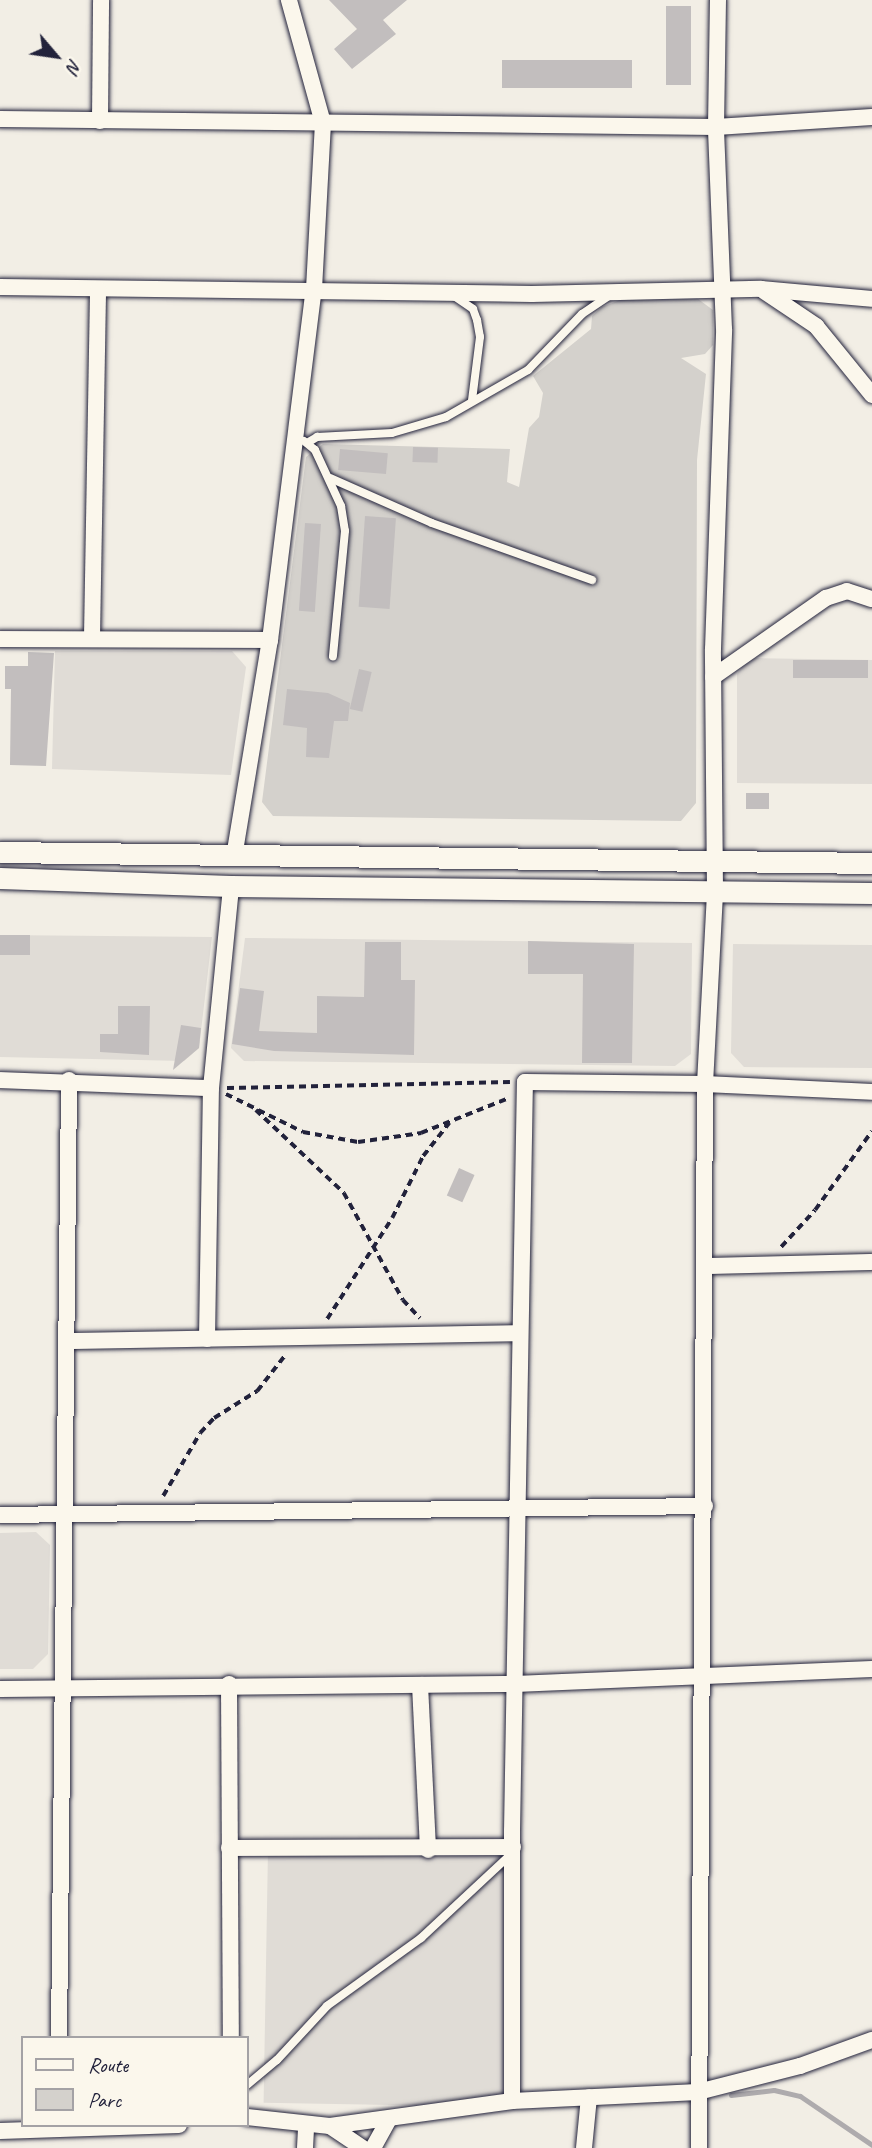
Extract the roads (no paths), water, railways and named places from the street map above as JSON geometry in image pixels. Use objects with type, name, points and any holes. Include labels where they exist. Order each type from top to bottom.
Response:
[{"type":"street","points":[[100,0],[100,121]]},
{"type":"street","points":[[234,857],[301,439],[314,289],[323,123],[289,0]]},
{"type":"street","points":[[699,2148],[707,1266],[705,1084],[715,891],[713,677],[724,290],[716,127],[718,0]]},
{"type":"street","points":[[0,119],[716,127],[872,117]]},
{"type":"street","points":[[0,287],[615,293],[761,289],[872,299]]},
{"type":"street","points":[[92,638],[98,289]]},
{"type":"street","points":[[761,289],[816,326],[872,395]]},
{"type":"street","points":[[713,677],[826,597],[846,591],[872,599]]},
{"type":"street","points":[[0,639],[270,640]]},
{"type":"street","points":[[0,852],[872,863]]},
{"type":"street","points":[[0,878],[231,886],[872,893]]},
{"type":"street","points":[[207,1339],[211,1088],[231,886]]},
{"type":"street","points":[[0,1080],[69,1080],[211,1088]]},
{"type":"street","points":[[59,2036],[69,1080]]},
{"type":"street","points":[[512,2101],[524,1087],[705,1084],[872,1092]]},
{"type":"street","points":[[707,1266],[872,1262]]},
{"type":"street","points":[[67,1341],[520,1333]]},
{"type":"street","points":[[0,1515],[705,1506]]},
{"type":"street","points":[[0,1689],[229,1684],[515,1684],[872,1669]]},
{"type":"street","points":[[229,1684],[231,2036]]},
{"type":"street","points":[[420,1685],[428,1850]]},
{"type":"street","points":[[229,1848],[513,1850]]},
{"type":"street","points":[[248,2117],[306,2126],[330,2126],[387,2121],[512,2101],[698,2092],[800,2066],[872,2040]]},
{"type":"street","points":[[584,2148],[589,2097]]},
{"type":"street","points":[[373,2148],[387,2121]]},
{"type":"street","points":[[305,2148],[306,2126]]},
{"type":"street","points":[[330,2126],[363,2148]]},
{"type":"street","points":[[0,2131],[49,2127]]},
{"type":"lane","points":[[445,291],[473,309],[477,320],[480,337],[471,400]]},
{"type":"lane","points":[[333,656],[345,531],[330,478],[301,439],[392,433],[424,426],[528,370],[582,314],[615,293]]},
{"type":"lane","points":[[330,478],[432,523],[592,580]]},
{"type":"lane","points":[[248,2084],[277,2060],[327,2006],[421,1938],[513,1850]]},
{"type":"waterway","points":[[731,2095],[774,2090],[800,2096],[872,2145]]}]
